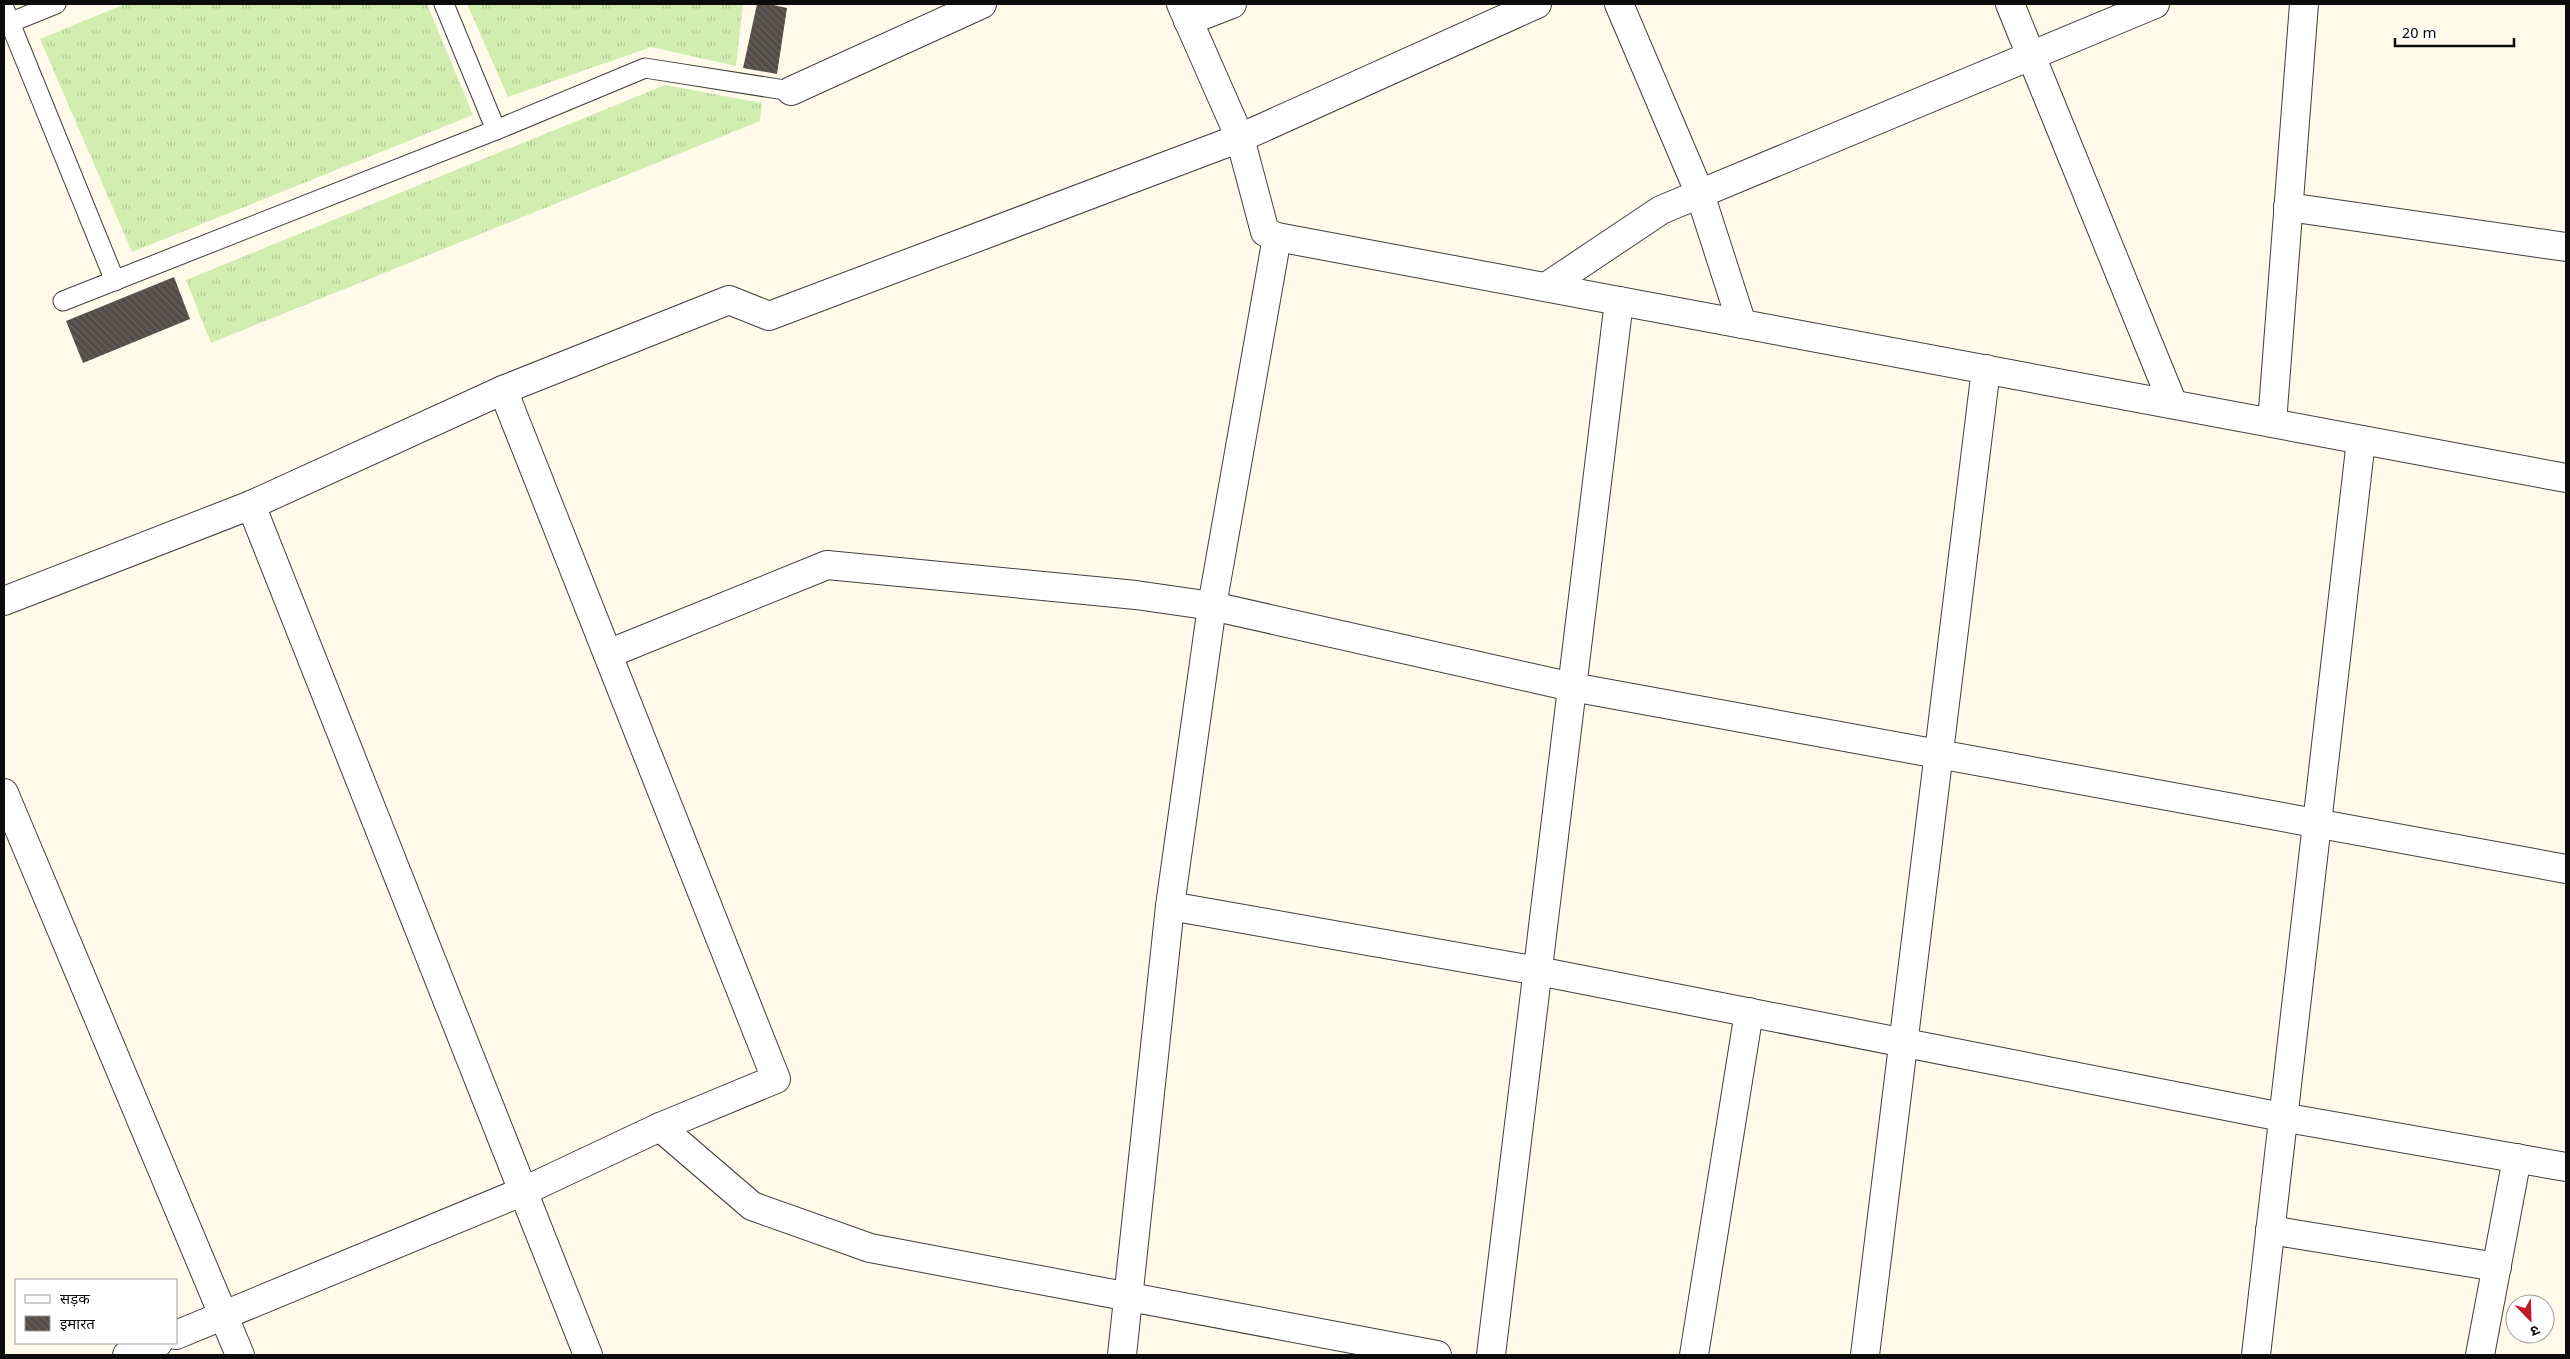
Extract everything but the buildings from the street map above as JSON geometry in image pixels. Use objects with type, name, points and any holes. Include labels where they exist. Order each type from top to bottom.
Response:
[{"type":"street","points":[[791,91],[982,4]]},
{"type":"street","points":[[1232,4],[1185,12],[1240,138],[1265,232],[1277,237],[2566,478]]},
{"type":"street","points":[[4,600],[251,505],[503,390],[729,300],[769,316],[1240,138],[1537,4]]},
{"type":"street","points":[[1619,4],[1700,194],[1742,324]]},
{"type":"street","points":[[2010,4],[2173,404]]},
{"type":"street","points":[[1546,287],[1662,210],[2155,4]]},
{"type":"street","points":[[2272,423],[2304,4]]},
{"type":"street","points":[[2288,207],[2566,247]]},
{"type":"street","points":[[1122,1355],[1170,906],[1212,606],[1277,237]]},
{"type":"street","points":[[1491,1355],[1620,301]]},
{"type":"street","points":[[1865,1355],[1986,369]]},
{"type":"street","points":[[178,1334],[524,1191],[660,1127],[776,1080],[503,390]]},
{"type":"street","points":[[2256,1355],[2361,440]]},
{"type":"street","points":[[251,505],[588,1355]]},
{"type":"street","points":[[608,654],[827,565],[1136,595],[1212,606],[1572,687],[2317,825],[2566,869]]},
{"type":"street","points":[[4,793],[240,1355]]},
{"type":"street","points":[[1170,906],[1538,971],[2282,1117],[2566,1167]]},
{"type":"street","points":[[1694,1355],[1749,1012]]},
{"type":"street","points":[[660,1127],[752,1206],[870,1248],[1437,1355]]},
{"type":"street","points":[[2480,1355],[2517,1158]]},
{"type":"street","points":[[2270,1230],[2497,1267]]},
{"type":"street","points":[[127,1355],[155,1344]]},
{"type":"lane","points":[[56,4],[6,19],[115,281]]},
{"type":"lane","points":[[444,4],[496,130]]},
{"type":"lane","points":[[63,301],[496,130],[646,68],[791,91]]},
{"type":"green space","points":[[125,4],[427,4],[473,115],[132,252],[40,39]]},
{"type":"green space","points":[[467,4],[743,4],[736,66],[651,47],[508,97]]},
{"type":"green space","points":[[665,85],[762,103],[760,121],[211,343],[186,280]]}]
